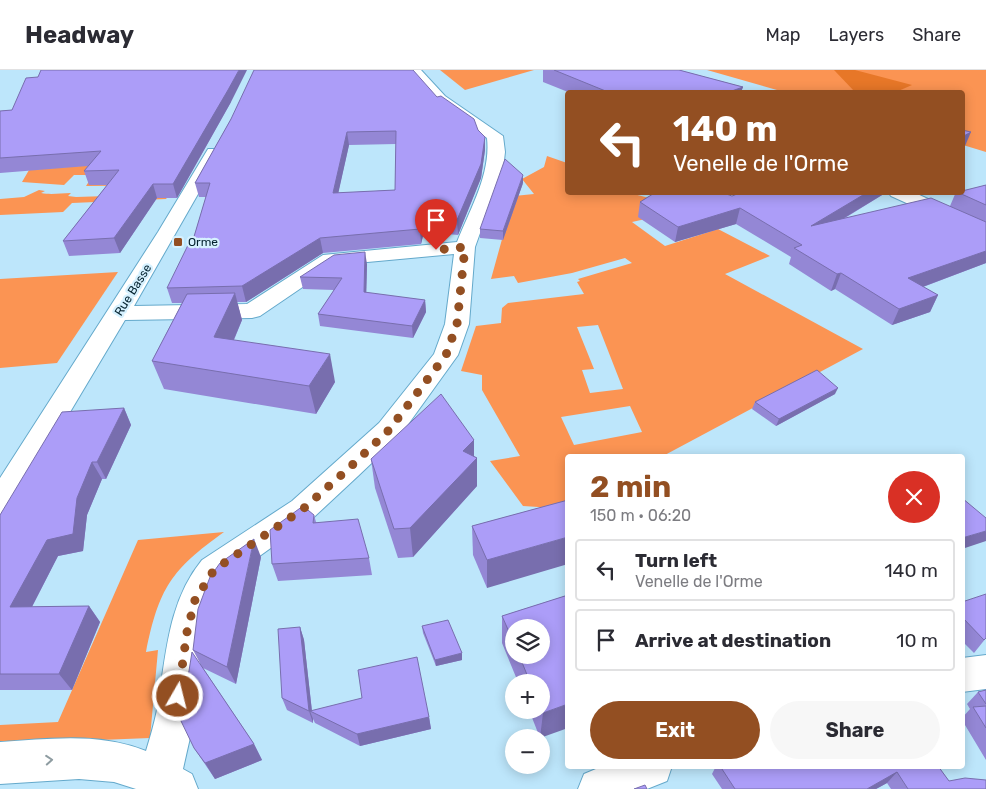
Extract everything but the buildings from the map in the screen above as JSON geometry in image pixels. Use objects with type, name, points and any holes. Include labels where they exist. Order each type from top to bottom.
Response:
[{"type":"street","points":[[0,763],[76,758],[107,760],[169,784],[176,712],[187,632],[195,600],[202,587],[214,570],[303,509],[389,430],[446,355],[457,324],[465,247],[495,169],[497,152],[504,139],[441,98],[427,87],[414,70]]},
{"type":"street","name":"Rue Basse","points":[[0,503],[184,206],[222,137]]},
{"type":"street","points":[[904,195],[986,233]]},
{"type":"street","points":[[118,314],[252,311],[330,259],[465,247]]},
{"type":"street","points":[[965,675],[986,672]]},
{"type":"street","points":[[599,789],[645,769]]},
{"type":"shaded area","points":[[440,70],[534,70],[465,90]]},
{"type":"shaded area","points":[[707,70],[986,70],[986,152],[965,146],[965,90],[777,90]]},
{"type":"shaded area","points":[[834,70],[855,70],[912,85],[901,90],[853,90]]},
{"type":"shaded area","points":[[547,156],[565,162],[565,195],[638,195],[664,202],[650,218],[632,222],[665,246],[718,229],[770,256],[725,274],[863,349],[667,454],[565,454],[565,504],[554,508],[523,506],[490,461],[520,456],[482,390],[482,375],[461,371],[476,326],[501,323],[502,308],[508,303],[584,294],[577,282],[580,281],[578,279],[632,263],[625,258],[572,273],[518,283],[514,276],[491,279],[514,196],[534,194],[522,179],[544,167]],"holes":[[[598,325],[623,389],[590,393],[582,370],[594,369],[577,327]],[[630,406],[642,432],[574,445],[561,417]]]},
{"type":"shaded area","points":[[106,164],[90,184],[175,185],[86,186],[93,175],[74,175],[64,185],[22,182],[29,170]]},
{"type":"shaded area","points":[[39,190],[45,191],[41,193],[45,194],[71,193],[68,196],[76,197],[170,194],[166,199],[72,203],[63,212],[0,215],[0,199],[24,197]]},
{"type":"shaded area","points":[[118,272],[57,363],[0,368],[0,279]]},
{"type":"shaded area","points":[[224,532],[206,545],[179,570],[162,596],[156,612],[146,652],[158,650],[150,738],[0,744],[0,725],[58,722],[138,540]]},
{"type":"place","name":"Orme","points":[[178,242]]},
{"type":"route","points":[[178,696],[187,632],[195,600],[206,580],[214,570],[303,509],[348,469],[389,430],[446,355],[457,324],[465,247],[436,250]]}]
